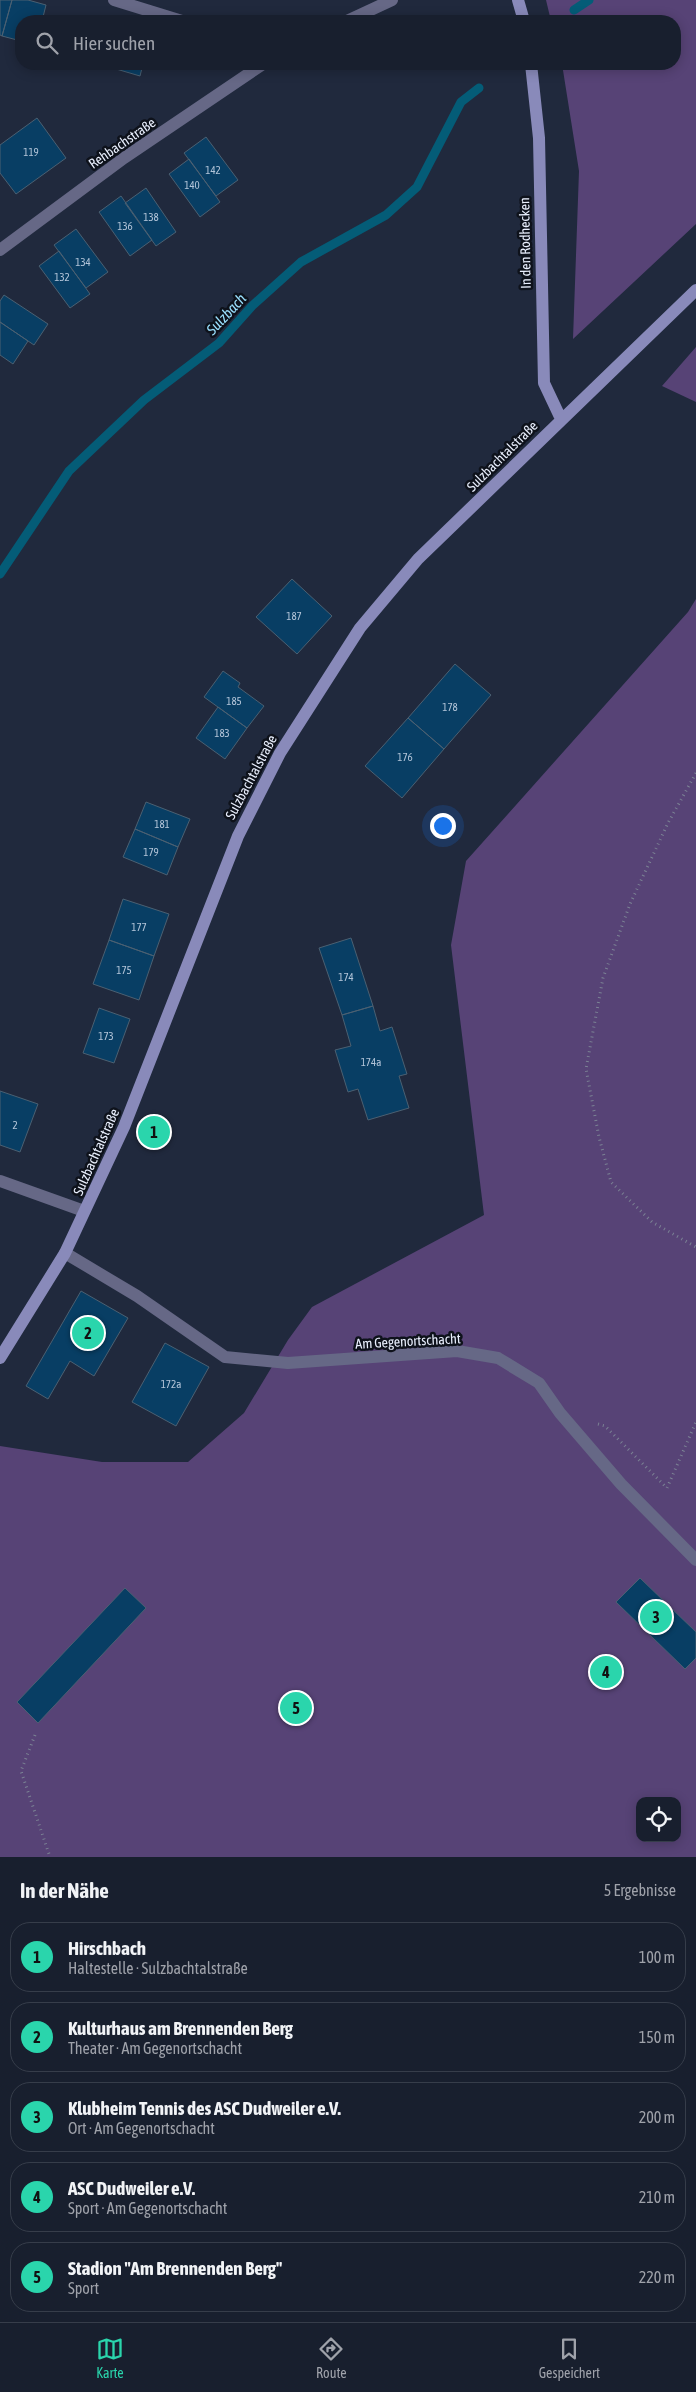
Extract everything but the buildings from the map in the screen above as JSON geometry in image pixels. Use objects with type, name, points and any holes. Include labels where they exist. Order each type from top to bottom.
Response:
[{"type":"main road","points":[[518,0],[522,15]]},
{"type":"main road","name":"In den Rodhecken","points":[[532,70],[539,138],[544,383],[561,419]]},
{"type":"main road","name":"Sulzbachtalstraße","points":[[0,1358],[65,1253],[124,1127],[238,836],[280,752],[360,628],[418,559],[696,290]]},
{"type":"street","points":[[114,0],[163,15]]},
{"type":"street","points":[[360,15],[392,0]]},
{"type":"street","name":"Rehbachstraße","points":[[0,250],[124,158],[254,70]]},
{"type":"street","points":[[0,1181],[84,1211]]},
{"type":"street","name":"Am Gegenortschacht","points":[[65,1253],[137,1296],[225,1357],[288,1362],[457,1351],[498,1358],[539,1383],[560,1413],[621,1484],[696,1560]]},
{"type":"path","points":[[696,773],[668,823],[630,904],[604,978],[586,1069],[599,1137],[611,1182],[652,1222],[696,1247]]},
{"type":"path","points":[[596,1424],[605,1426],[667,1488],[696,1422]]},
{"type":"path","points":[[35,1735],[21,1771],[50,1857]]},
{"type":"shaded area","points":[[546,0],[696,0],[696,224],[573,339],[579,171],[563,70],[681,70],[681,15],[550,15]]},
{"type":"shaded area","points":[[696,347],[696,402],[662,386]]},
{"type":"shaded area","points":[[696,599],[696,1857],[0,1857],[0,1446],[102,1462],[188,1462],[244,1413],[288,1340],[312,1307],[484,1215],[451,945],[466,861],[688,612]]},
{"type":"waterway","name":"Sulzbach","points":[[574,10],[589,0]]},
{"type":"waterway","name":"Sulzbach","points":[[0,574],[69,471],[144,400],[219,343],[252,306],[301,262],[386,215],[417,187],[461,102],[479,88]]},
{"type":"place","name":"Hirschbach","points":[[154,1132]]},
{"type":"place","name":"Kulturhaus am Brennenden Berg","points":[[88,1333]]},
{"type":"place","name":"Klubheim Tennis des ASC Dudweiler e.V.","points":[[656,1617]]},
{"type":"place","name":"ASC Dudweiler e.V.","points":[[606,1672]]},
{"type":"place","name":"Stadion \"Am Brennenden Berg\"","points":[[296,1708]]}]
